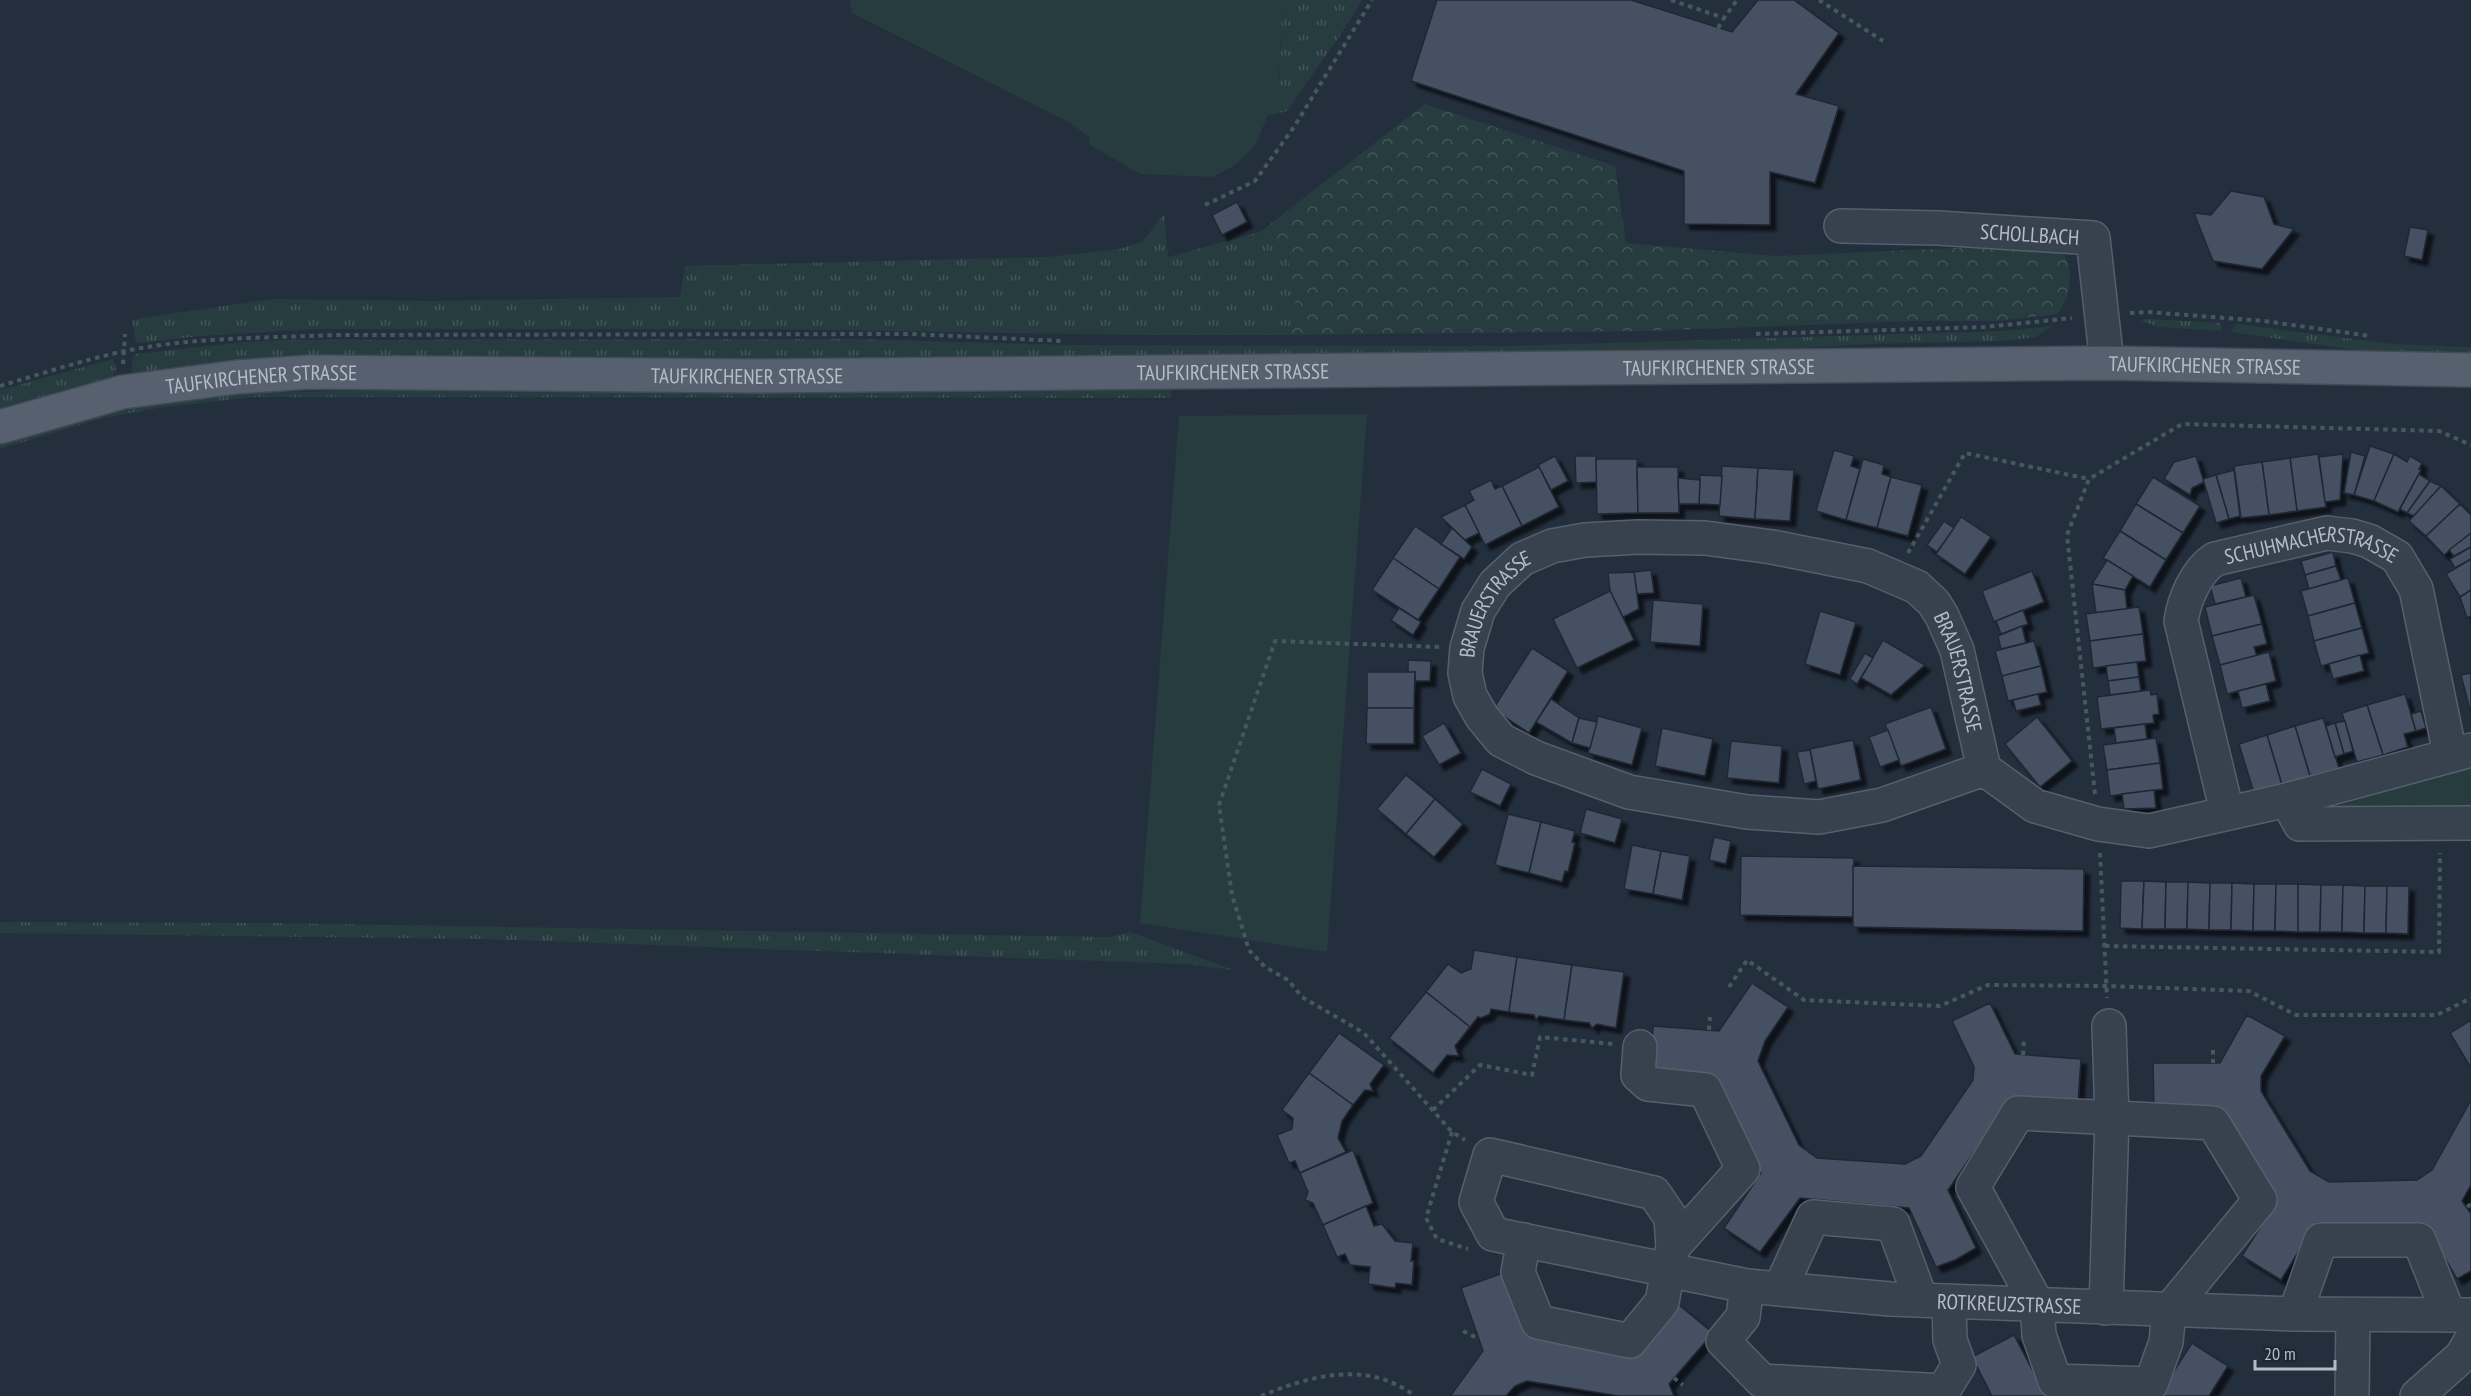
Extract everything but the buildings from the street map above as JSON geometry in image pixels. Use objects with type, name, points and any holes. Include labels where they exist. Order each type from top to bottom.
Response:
[{"type":"main road","name":"TAUFKIRCHENER STRASSE","points":[[0,427],[123,392],[237,377],[310,372],[753,376],[2107,363],[2471,370]]},
{"type":"street","name":"SCHOLLBACH","points":[[1841,226],[1938,228],[2092,238],[2107,363]]},
{"type":"street","name":"SCHUHMACHERSTRASSE","points":[[2227,812],[2181,621],[2184,604],[2201,573],[2215,559],[2327,532],[2361,539],[2397,557],[2416,589],[2461,752]]},
{"type":"street","name":"BRAUERSTRASSE","points":[[1638,537],[1705,538],[1772,547],[1868,566],[1895,576],[1917,586],[1934,603],[1942,616],[1957,650],[1984,769],[1882,805],[1819,817],[1747,812],[1629,792],[1536,758],[1501,740],[1482,717],[1470,696],[1465,673],[1467,648],[1478,611],[1495,584],[1522,559],[1552,546],[1585,540],[1638,537]]},
{"type":"street","points":[[1984,769],[2035,806],[2098,824],[2149,831],[2287,800],[2461,752]]},
{"type":"street","points":[[2287,800],[2300,824],[2456,823]]},
{"type":"street","points":[[2106,1308],[2112,1119],[2109,1026]]},
{"type":"street","points":[[1640,1047],[1638,1075],[1648,1084],[1705,1090],[1743,1169],[1670,1259]]},
{"type":"street","points":[[2018,1113],[2112,1119],[2213,1123],[2260,1200],[2169,1311],[2166,1342],[2151,1384],[2055,1381],[2039,1335],[2037,1304],[1973,1187],[2018,1113]]},
{"type":"street","points":[[1490,1155],[1654,1193],[1671,1218],[1670,1259],[1662,1302],[1630,1341],[1538,1322],[1518,1272],[1524,1240]]},
{"type":"street","name":"ROTKREUZSTRASSE","points":[[1490,1155],[1476,1202],[1493,1234],[1670,1259],[1747,1287],[1935,1300],[2169,1311],[2353,1316],[2460,1315]]},
{"type":"street","points":[[1747,1287],[1743,1317],[1723,1341],[1762,1381],[1943,1391],[1959,1365],[1935,1300],[1893,1224],[1813,1217],[1780,1289]]},
{"type":"street","points":[[2295,1314],[2321,1240],[2419,1240],[2460,1315]]},
{"type":"street","points":[[2352,1396],[2353,1316]]},
{"type":"street","points":[[2417,1396],[2462,1356],[2471,1340]]},
{"type":"path","points":[[1204,205],[1255,182],[1294,127],[1372,0]]},
{"type":"path","points":[[1671,0],[1724,18]]},
{"type":"path","points":[[1718,28],[1737,0]]},
{"type":"path","points":[[1819,0],[1883,41]]},
{"type":"path","points":[[1749,334],[1985,327],[2100,314],[2148,312],[2264,321],[2372,337]]},
{"type":"path","points":[[0,386],[124,351],[246,338],[336,335],[911,334],[1070,341]]},
{"type":"path","points":[[2109,1026],[2098,824],[2067,535],[2089,479],[2182,424],[2439,431],[2471,445]]},
{"type":"path","points":[[1895,576],[1965,453],[2089,479]]},
{"type":"path","points":[[1467,648],[1275,640],[1219,806],[1232,896],[1249,950],[1265,967],[1288,980],[1302,997],[1365,1033],[1452,1132],[1490,1155]]},
{"type":"path","points":[[2105,946],[2439,952],[2456,823]]},
{"type":"path","points":[[1730,987],[1747,960],[1804,1000],[1940,1006],[1988,984],[2107,986],[2249,991],[2296,1015],[2437,1015],[2471,998]]},
{"type":"path","points":[[1709,1030],[1710,1017]]},
{"type":"path","points":[[1433,1110],[1480,1065],[1532,1075],[1540,1037],[1640,1047]]},
{"type":"path","points":[[2023,1055],[2024,1039]]},
{"type":"path","points":[[2212,1050],[2213,1063]]},
{"type":"path","points":[[1452,1132],[1426,1218],[1437,1239],[1472,1251]]},
{"type":"path","points":[[1463,1331],[1479,1339]]},
{"type":"path","points":[[1261,1396],[1303,1381],[1368,1374],[1401,1385],[1415,1396]]},
{"type":"path","points":[[1674,1378],[1683,1385]]},
{"type":"green space","points":[[850,0],[1282,0],[1279,87],[1259,137],[1251,150],[1235,165],[1213,177],[1140,174],[1090,145],[1089,137],[1069,122],[852,13]]},
{"type":"green space","points":[[1282,0],[1362,0],[1287,111],[1267,116],[1279,87]]},
{"type":"green space","points":[[1425,104],[1615,166],[1626,243],[1776,256],[2040,246],[2057,250],[2064,255],[2070,271],[2068,290],[2062,308],[2057,314],[1998,321],[1914,321],[1647,331],[1288,335],[1297,320],[1288,254],[1260,232]]},
{"type":"green space","points":[[1164,214],[1168,257],[1260,232],[1288,254],[1297,320],[1288,335],[764,329],[315,329],[201,336],[136,343],[132,321],[272,299],[430,301],[680,297],[685,266],[1048,257],[1119,249],[1142,242]]},
{"type":"green space","points":[[2140,320],[2221,323],[2221,331],[2158,327]]},
{"type":"green space","points":[[2236,324],[2392,344],[2471,347],[2471,356],[2384,354],[2231,332]]},
{"type":"green space","points":[[2051,326],[2036,337],[2001,341],[1871,344],[1748,351],[1003,358],[346,359],[133,376],[132,364],[136,354],[284,340],[848,339],[1069,345],[1509,346],[2004,331]]},
{"type":"green space","points":[[113,359],[116,369],[111,381],[0,409],[0,390]]},
{"type":"green space","points":[[1171,387],[1171,398],[255,397],[158,408],[103,418],[0,449],[0,440],[117,410],[240,393],[506,388]]},
{"type":"green space","points":[[1367,414],[1327,952],[1140,923],[1179,416]]},
{"type":"green space","points":[[2471,766],[2471,809],[2327,809],[2452,770]]},
{"type":"green space","points":[[0,922],[270,923],[1110,937],[1130,932],[1233,970],[1185,964],[485,939],[0,933]]}]
